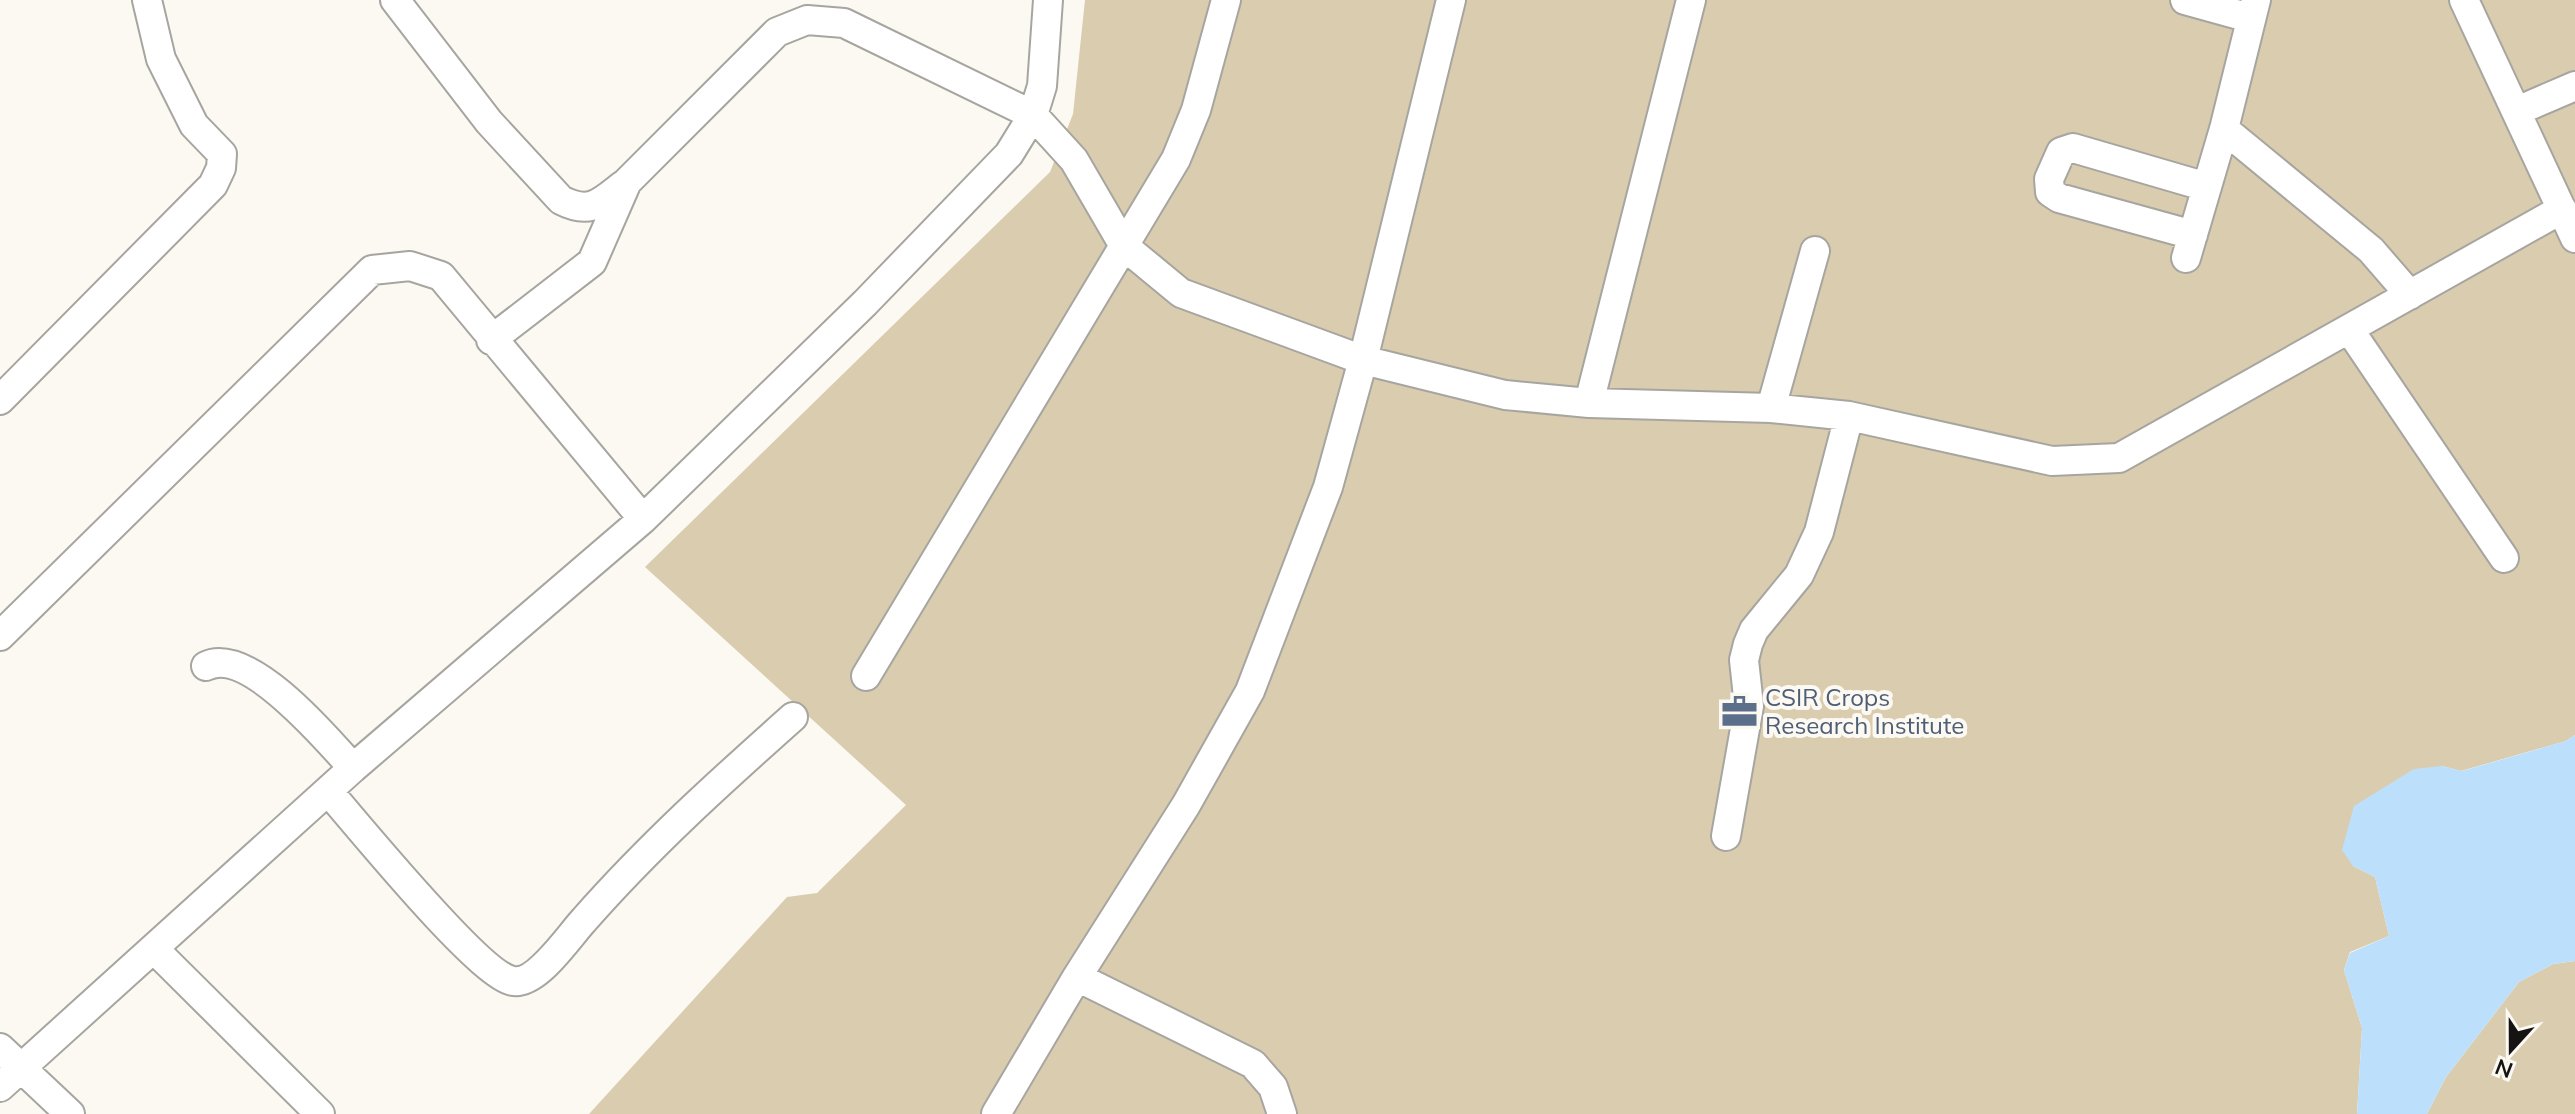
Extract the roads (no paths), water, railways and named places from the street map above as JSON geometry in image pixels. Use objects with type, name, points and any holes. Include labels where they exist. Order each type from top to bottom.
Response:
[{"type":"street","points":[[0,400],[213,185],[221,168],[222,154],[194,125],[161,59],[147,0]]},
{"type":"street","points":[[395,0],[489,122],[561,200],[576,208],[597,206],[627,182],[777,32],[829,11],[844,23],[1033,115],[1074,160],[1124,246],[1181,293],[1363,360],[1505,395],[1589,403],[1771,408],[1849,416],[2052,461],[2119,458],[2562,209]]},
{"type":"street","points":[[0,1087],[353,768],[643,519],[886,282],[1009,154],[1033,115],[1042,86],[1048,0]]},
{"type":"street","points":[[866,676],[1176,159],[1196,110],[1226,0]]},
{"type":"street","points":[[996,1114],[1077,977],[1186,805],[1250,691],[1328,487],[1363,360],[1451,0]]},
{"type":"street","points":[[1589,403],[1691,0]]},
{"type":"street","points":[[2185,0],[2253,9],[2224,129],[2207,187],[2189,246],[2050,192],[2049,179],[2061,152],[2073,148],[2207,187]]},
{"type":"street","points":[[2464,0],[2575,238]]},
{"type":"street","points":[[2517,111],[2575,86]]},
{"type":"street","points":[[2224,129],[2371,250],[2410,295]]},
{"type":"street","points":[[491,340],[592,262],[627,182]]},
{"type":"street","points":[[1771,408],[1815,251]]},
{"type":"street","points":[[6,623],[372,270],[410,266],[441,276],[491,340],[643,519]]},
{"type":"street","points":[[2349,329],[2504,558]]},
{"type":"street","points":[[1726,836],[1749,706],[1744,660],[1748,644],[1754,630],[1799,575],[1819,532],[1849,416]]},
{"type":"street","points":[[206,666],[220,661],[233,664],[262,679],[322,733],[353,768]]},
{"type":"street","points":[[328,791],[458,938],[486,966],[516,982],[528,980],[549,961],[628,870],[793,717]]},
{"type":"street","points":[[155,950],[320,1114]]},
{"type":"street","points":[[1077,977],[1253,1064],[1273,1087],[1282,1114]]},
{"type":"street","points":[[0,1048],[70,1114]]},
{"type":"water","points":[[2575,735],[2575,961],[2553,964],[2519,982],[2446,1077],[2427,1114],[2357,1114],[2362,1028],[2344,970],[2350,953],[2389,936],[2375,877],[2353,866],[2342,850],[2354,806],[2414,769],[2442,766],[2462,771],[2566,741]]},
{"type":"place","name":"CSIR Crops Research Institute","points":[[1739,711]]}]
